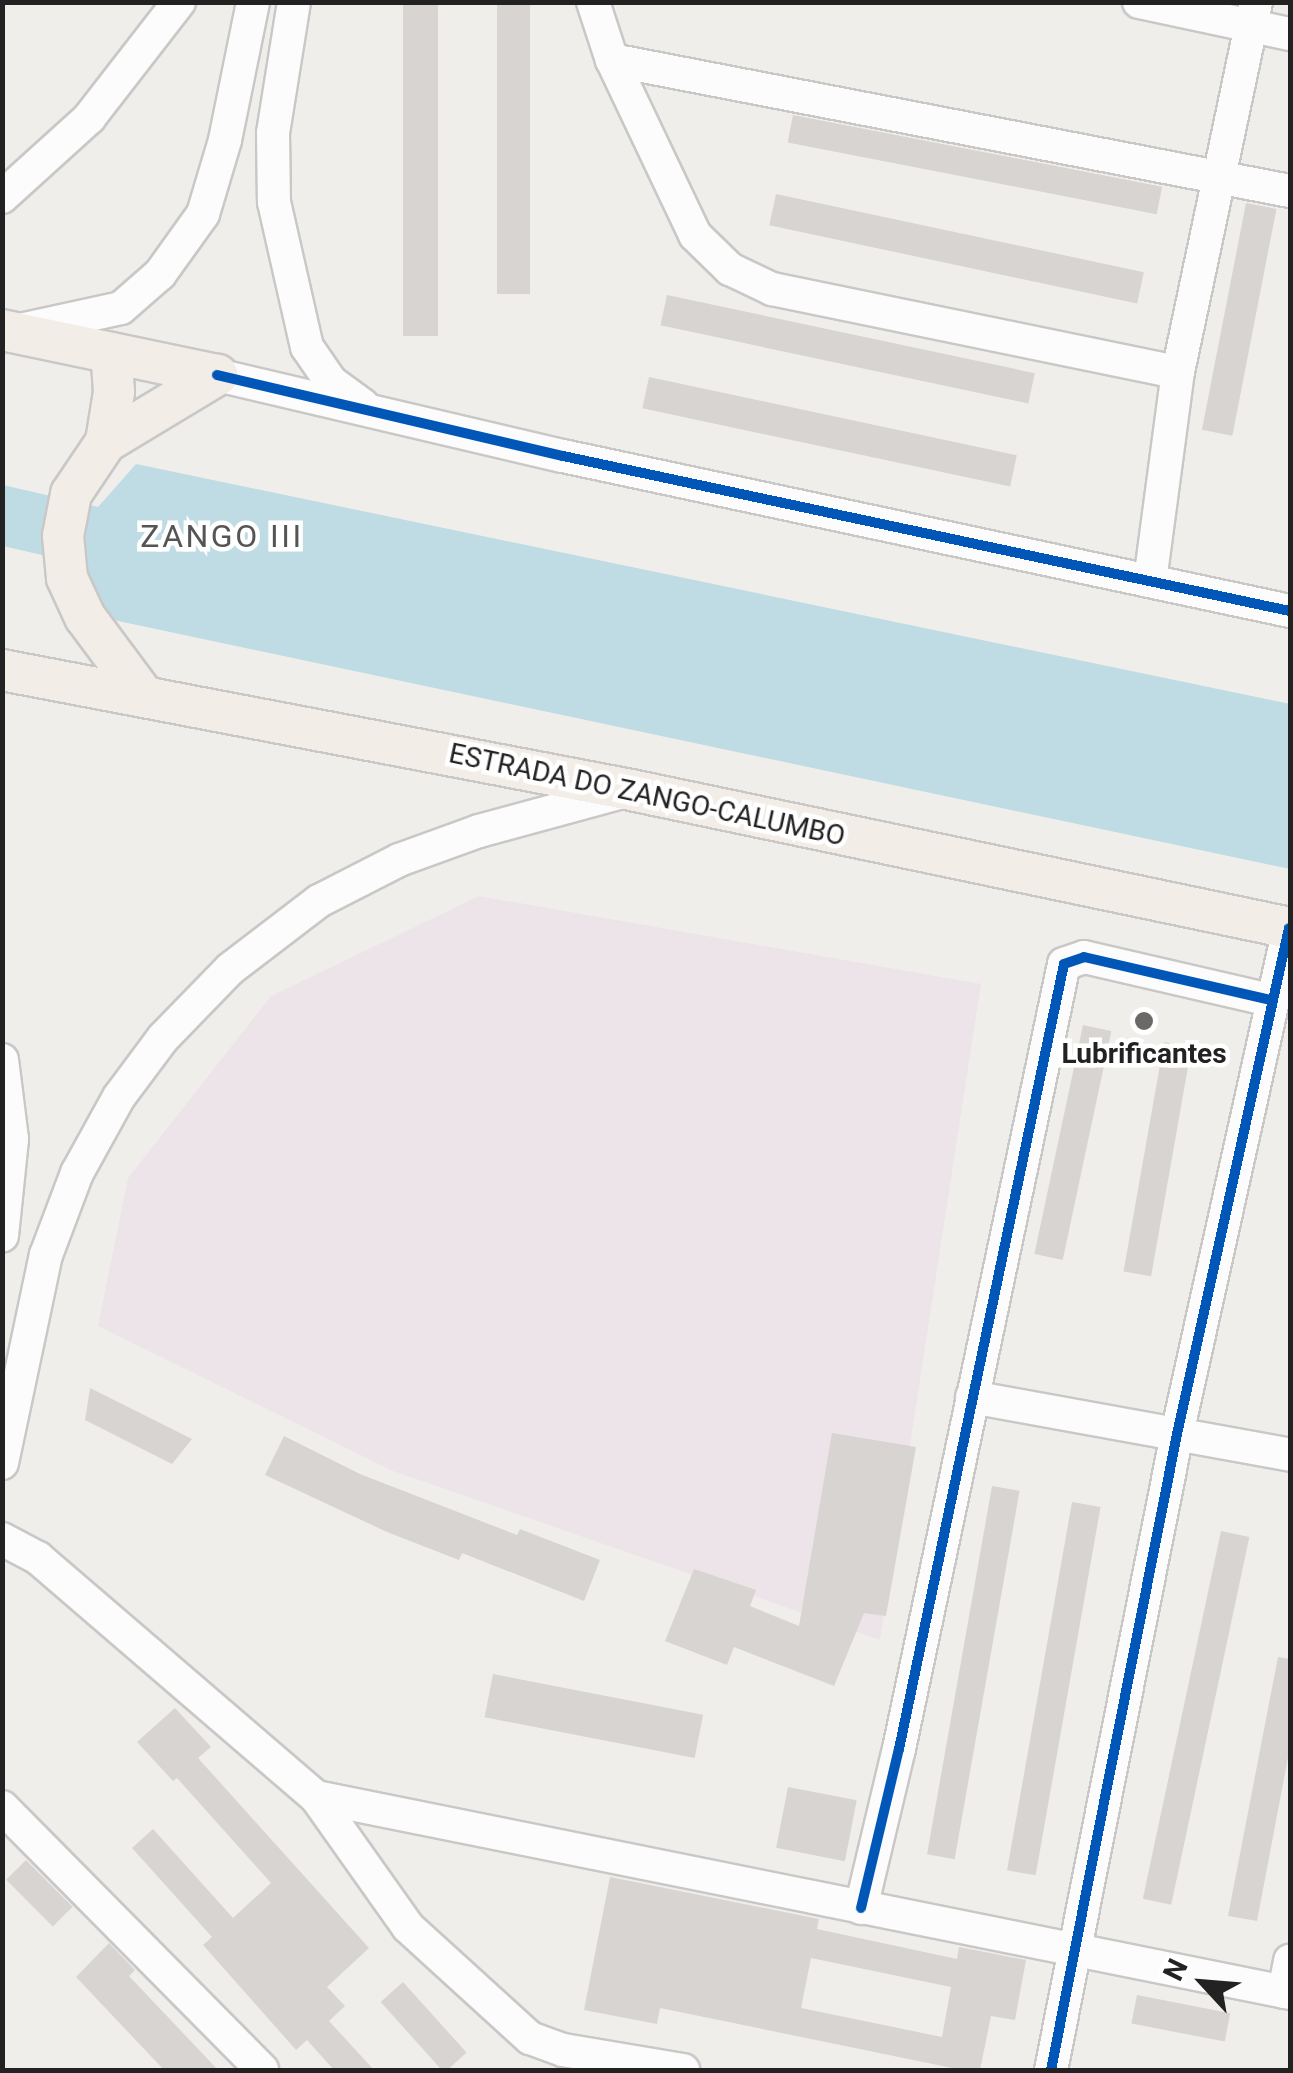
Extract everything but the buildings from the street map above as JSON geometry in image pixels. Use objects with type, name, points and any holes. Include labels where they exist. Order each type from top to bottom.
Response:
[{"type":"main road","points":[[7,331],[217,374]]},
{"type":"main road","points":[[106,442],[114,392],[111,353]]},
{"type":"main road","points":[[143,694],[85,617],[67,578],[63,536],[71,494],[106,442],[217,374]]},
{"type":"main road","name":"ESTRADA DO ZANGO-CALUMBO","points":[[2,670],[631,790],[1290,928]]},
{"type":"street","points":[[2,198],[89,118],[179,2]]},
{"type":"street","points":[[7,331],[120,308],[160,274],[203,214],[225,140],[253,2]]},
{"type":"street","points":[[294,2],[273,133],[274,202],[286,266],[307,348],[331,382],[371,411]]},
{"type":"street","points":[[593,2],[612,60],[696,235],[730,269],[772,289],[1178,372]]},
{"type":"street","points":[[1139,2],[1254,15],[1290,34]]},
{"type":"street","points":[[1150,581],[1178,372],[1254,15]]},
{"type":"street","points":[[612,60],[1290,191]]},
{"type":"street","points":[[217,374],[1290,612]]},
{"type":"street","points":[[2,1463],[46,1255],[76,1173],[119,1097],[162,1038],[230,969],[318,901],[398,860],[478,831],[631,790]]},
{"type":"street","points":[[1050,2070],[1176,1434],[1270,1000],[1290,928]]},
{"type":"street","points":[[862,1908],[903,1731],[1064,964],[1084,956],[1270,1000]]},
{"type":"street","points":[[2,1060],[12,1139],[2,1235]]},
{"type":"street","points":[[972,1397],[1290,1455]]},
{"type":"street","points":[[2,1539],[38,1558],[316,1797],[408,1927],[530,2038],[563,2050],[683,2070]]},
{"type":"street","points":[[316,1797],[1073,1950],[1288,1982]]},
{"type":"street","points":[[2,1807],[262,2070]]},
{"type":"shaded area","points":[[479,896],[981,984],[880,1640],[393,1471],[98,1326],[128,1178],[271,996]]},
{"type":"water","points":[[136,464],[1290,704],[1290,869],[104,618],[85,565],[3,546],[3,485],[98,507]]},
{"type":"cycle path","points":[[217,375],[563,456],[1290,611]]},
{"type":"cycle path","points":[[1051,2070],[1177,1434],[1289,928]]},
{"type":"cycle path","points":[[861,1908],[899,1749],[1064,964],[1084,957],[1270,1000]]},
{"type":"place","name":"Lubrificantes","points":[[1144,1021]]},
{"type":"district","name":"ZANGO III","points":[[222,536]]}]
